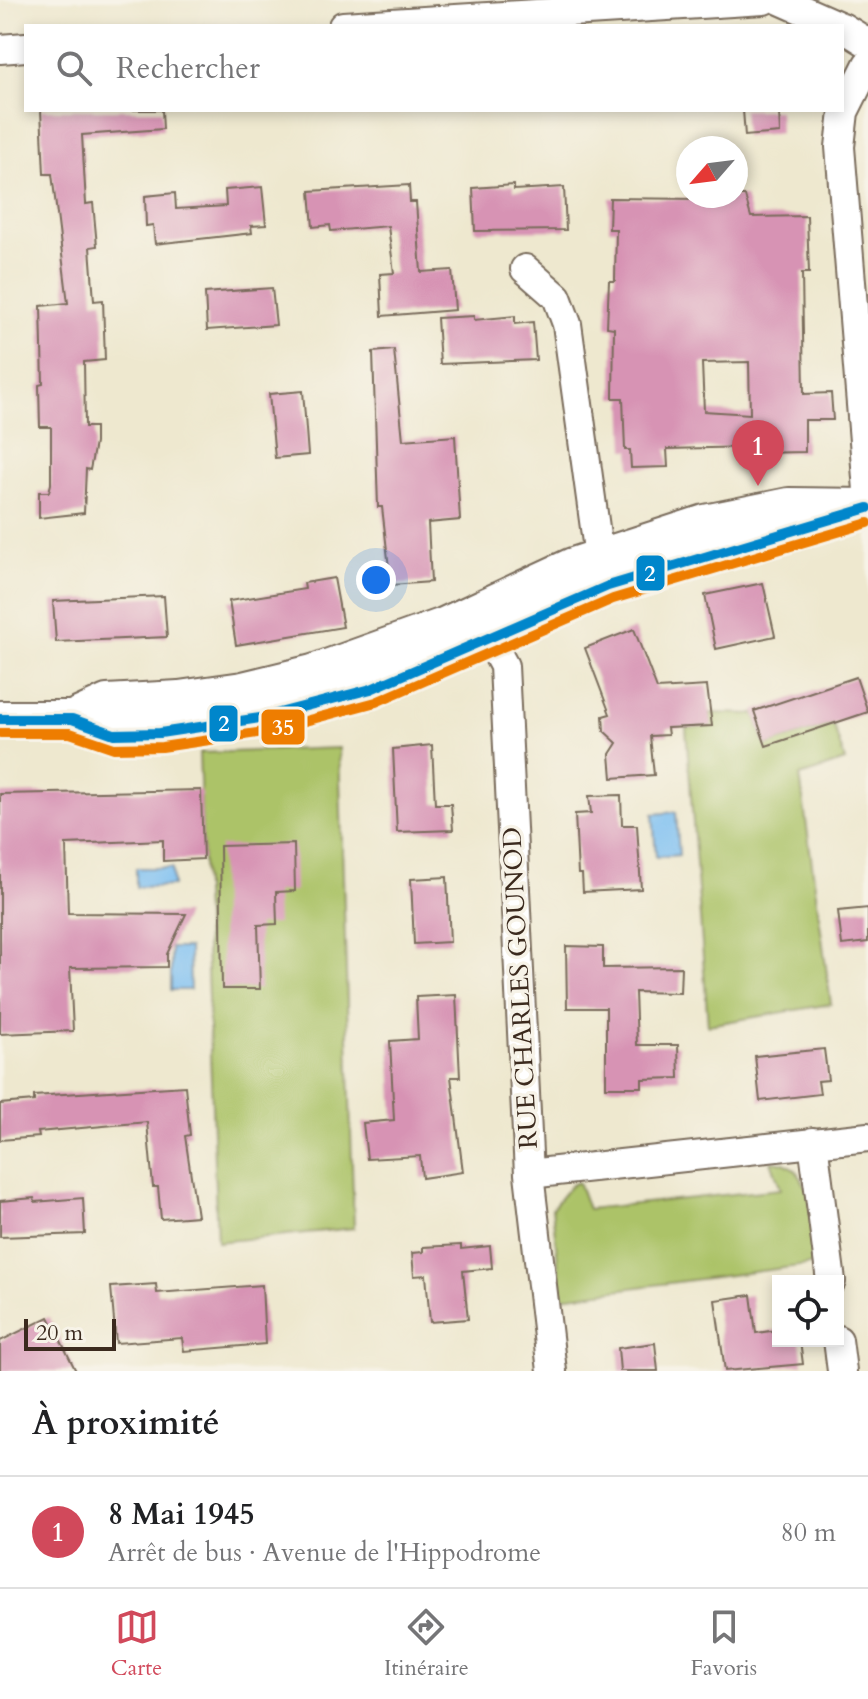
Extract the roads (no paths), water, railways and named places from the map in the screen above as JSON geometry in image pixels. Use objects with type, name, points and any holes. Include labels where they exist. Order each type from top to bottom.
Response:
[{"type":"street","points":[[375,24],[764,0]]},
{"type":"street","points":[[780,0],[833,24]]},
{"type":"street","points":[[844,29],[868,43]]},
{"type":"street","points":[[0,49],[24,47]]},
{"type":"street","points":[[868,64],[844,112],[840,147],[868,490]]},
{"type":"street","points":[[525,269],[557,297],[567,324],[603,571]]},
{"type":"street","points":[[0,719],[72,719],[114,734],[160,733],[260,718],[371,689],[483,626],[603,571],[868,507]]},
{"type":"street","name":"RUE CHARLES GOUNOD","points":[[483,626],[504,666],[529,1174],[552,1371]]},
{"type":"street","points":[[529,1174],[868,1137]]},
{"type":"street","points":[[813,1142],[830,1275]]},
{"type":"street","points":[[839,1347],[842,1371]]},
{"type":"water","points":[[676,812],[679,855],[656,857],[653,814]]},
{"type":"water","points":[[136,868],[172,868],[173,886],[136,887]]},
{"type":"water","points":[[171,948],[189,948],[190,990],[171,990]]},
{"type":"place","name":"8 Mai 1945","points":[[758,486]]}]
